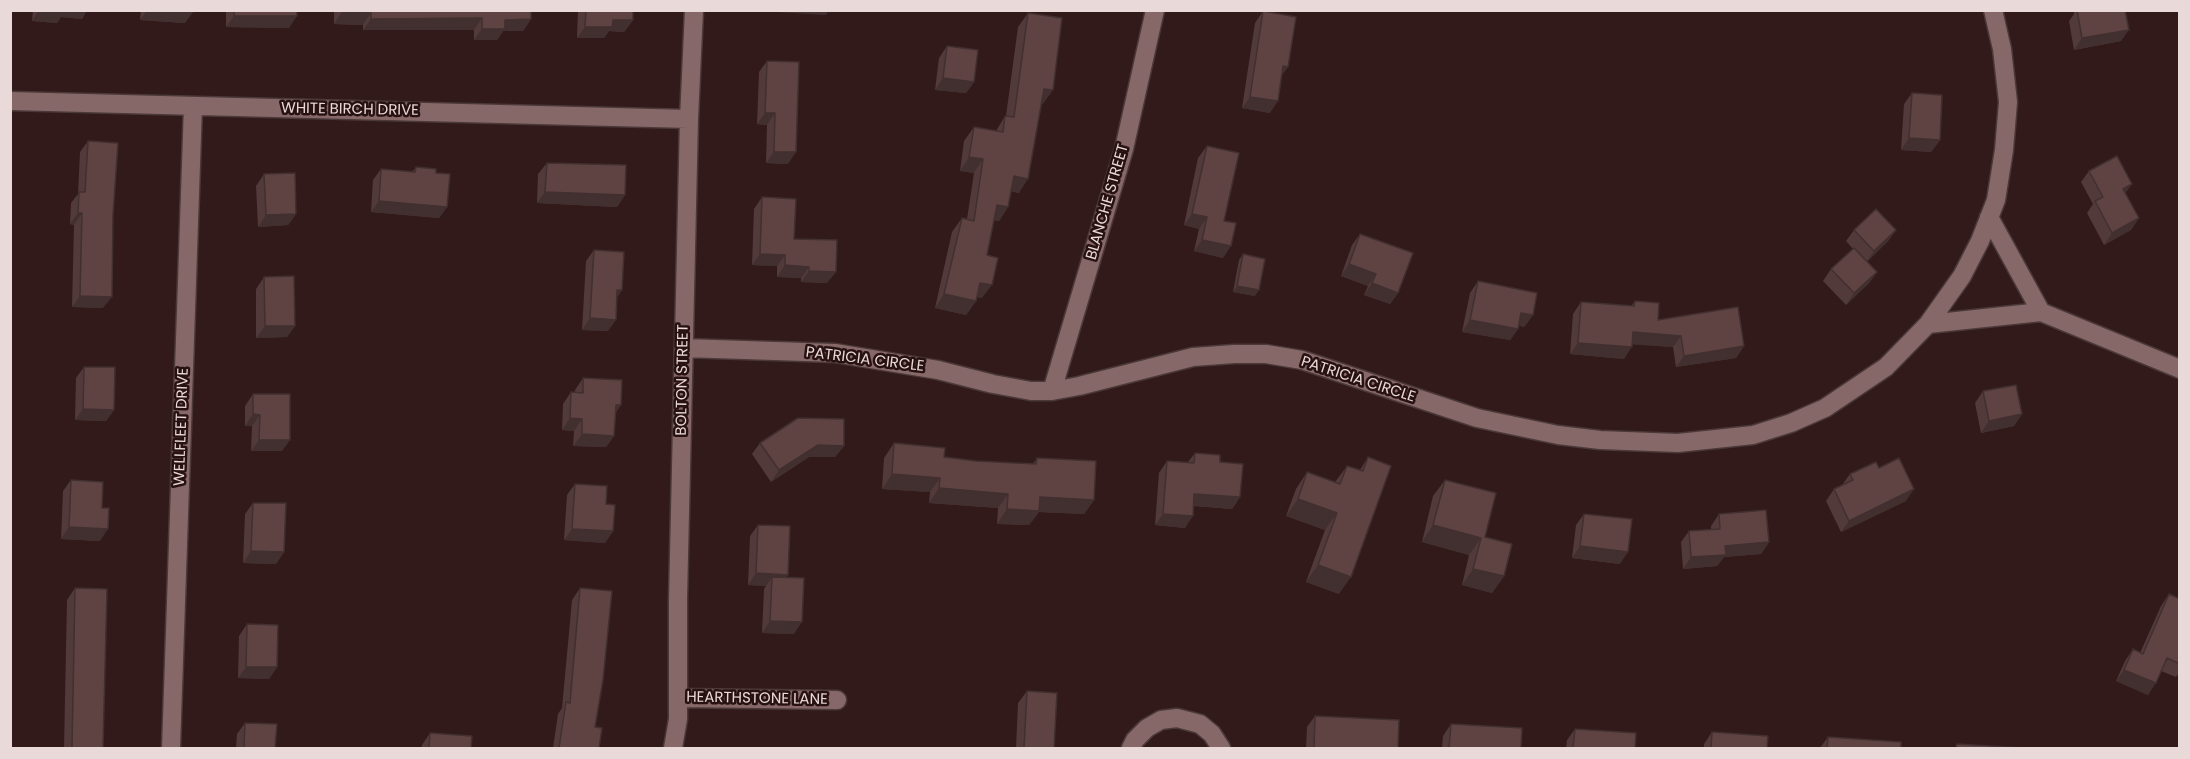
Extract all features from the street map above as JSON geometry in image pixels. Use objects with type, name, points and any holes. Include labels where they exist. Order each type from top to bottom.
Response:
[{"type":"street","name":"BOLTON STREET","points":[[673,748],[678,718],[678,599],[689,119],[694,10]]},
{"type":"street","name":"BLANCHE STREET","points":[[1052,390],[1124,148],[1155,10]]},
{"type":"street","name":"PATRICIA CIRCLE","points":[[684,348],[835,353],[938,370],[1031,391],[1079,386],[1193,357],[1266,354],[1302,360],[1477,418],[1558,435],[1600,440],[1678,443],[1753,435],[1791,423],[1825,408],[1886,367],[1928,324],[1962,276],[1980,241],[1995,200],[2002,160],[2008,102],[2002,49],[1993,10]]},
{"type":"street","name":"WHITE BIRCH DRIVE","points":[[10,101],[689,119]]},
{"type":"street","name":"WELLFLEET DRIVE","points":[[171,748],[193,106]]},
{"type":"street","points":[[1989,217],[2041,312]]},
{"type":"street","points":[[1928,324],[2041,312],[2180,369]]},
{"type":"street","name":"HEARTHSTONE LANE","points":[[678,698],[837,700]]},
{"type":"street","points":[[1131,748],[1140,734],[1153,723],[1185,718],[1200,724],[1212,734],[1221,748]]},
{"type":"building","points":[[234,10],[297,10],[297,16],[234,16]]},
{"type":"building","points":[[342,10],[531,10],[531,19],[505,20],[505,29],[482,29],[482,18],[371,19],[371,13],[342,12]]},
{"type":"building","points":[[586,10],[633,10],[633,20],[613,20],[612,27],[585,27]]},
{"type":"building","points":[[2077,10],[2125,10],[2129,30],[2082,38]]},
{"type":"building","points":[[1263,11],[1296,17],[1288,67],[1283,66],[1278,101],[1250,97]]},
{"type":"building","points":[[1028,13],[1062,18],[1053,90],[1044,89],[1028,179],[1014,176],[1008,207],[997,205],[987,255],[998,258],[992,285],[980,283],[976,301],[944,294],[962,218],[974,221],[983,159],[969,157],[974,127],[1003,132],[1005,116],[1014,117]]},
{"type":"building","points":[[947,46],[978,50],[974,82],[943,78]]},
{"type":"building","points":[[767,61],[799,62],[796,152],[774,152],[775,113],[765,113]]},
{"type":"building","points":[[1912,93],[1942,95],[1940,140],[1909,138]]},
{"type":"building","points":[[88,141],[118,143],[113,215],[112,297],[80,296],[82,213],[78,213],[79,192],[85,192]]},
{"type":"building","points":[[1207,146],[1239,153],[1224,221],[1236,223],[1231,246],[1202,240],[1207,217],[1192,214]]},
{"type":"building","points":[[2117,156],[2132,184],[2123,189],[2139,218],[2112,233],[2095,201],[2103,197],[2089,171]]},
{"type":"building","points":[[547,163],[626,165],[625,195],[545,192]]},
{"type":"building","points":[[416,167],[436,169],[436,173],[450,174],[447,207],[379,201],[381,169],[415,172]]},
{"type":"building","points":[[295,173],[296,214],[266,215],[264,174]]},
{"type":"building","points":[[762,197],[796,199],[794,239],[837,240],[836,272],[809,271],[809,267],[785,265],[785,255],[760,254]]},
{"type":"building","points":[[1876,209],[1896,230],[1874,251],[1854,230]]},
{"type":"building","points":[[1360,234],[1413,253],[1398,293],[1372,283],[1376,274],[1349,264]]},
{"type":"building","points":[[1854,248],[1877,272],[1854,293],[1831,269]]},
{"type":"building","points":[[594,250],[624,252],[622,290],[617,290],[616,320],[590,318]]},
{"type":"building","points":[[1243,254],[1265,259],[1259,290],[1237,286]]},
{"type":"building","points":[[294,276],[295,326],[265,326],[264,277]]},
{"type":"building","points":[[1478,281],[1537,293],[1533,315],[1521,313],[1518,329],[1470,320]]},
{"type":"building","points":[[1635,301],[1659,303],[1658,320],[1738,307],[1744,346],[1684,356],[1681,336],[1633,332],[1632,347],[1578,343],[1581,302],[1634,306]]},
{"type":"building","points":[[84,367],[115,367],[114,410],[83,409]]},
{"type":"building","points":[[583,378],[622,380],[621,405],[616,405],[614,436],[582,434],[582,419],[570,418],[571,392],[583,393]]},
{"type":"building","points":[[2016,385],[2022,414],[1989,421],[1983,391]]},
{"type":"building","points":[[253,394],[290,394],[290,440],[259,440],[260,415],[253,414]]},
{"type":"building","points":[[798,418],[844,419],[844,446],[818,445],[779,470],[760,443]]},
{"type":"building","points":[[894,443],[945,448],[944,457],[976,461],[1036,464],[1037,458],[1096,461],[1094,500],[1040,497],[1039,511],[1007,509],[1008,494],[939,488],[940,478],[892,474]]},
{"type":"building","points":[[1195,453],[1220,455],[1220,462],[1243,464],[1240,497],[1194,494],[1193,516],[1163,514],[1167,461],[1194,463]]},
{"type":"building","points":[[1368,457],[1391,466],[1351,577],[1318,565],[1337,513],[1298,499],[1307,472],[1340,484],[1347,466],[1363,471]]},
{"type":"building","points":[[1899,458],[1914,489],[1849,521],[1834,489],[1853,480],[1850,474],[1876,462],[1879,468]]},
{"type":"building","points":[[71,480],[103,482],[102,508],[109,508],[108,529],[69,527]]},
{"type":"building","points":[[1445,480],[1496,493],[1485,537],[1512,544],[1504,576],[1473,569],[1481,538],[1433,525]]},
{"type":"building","points":[[575,484],[607,486],[606,504],[615,505],[613,531],[572,529]]},
{"type":"building","points":[[253,503],[286,503],[284,552],[251,551]]},
{"type":"building","points":[[1766,510],[1769,542],[1725,546],[1726,555],[1691,557],[1689,531],[1720,529],[1719,514]]},
{"type":"building","points":[[1584,514],[1632,519],[1628,552],[1580,546]]},
{"type":"building","points":[[758,525],[790,526],[788,575],[756,573]]},
{"type":"building","points":[[772,577],[804,578],[802,622],[770,621]]},
{"type":"building","points":[[75,588],[107,589],[103,748],[72,748]]},
{"type":"building","points":[[580,588],[612,591],[603,680],[595,727],[602,728],[599,748],[559,748],[566,702],[570,703]]},
{"type":"building","points":[[2169,594],[2180,599],[2180,664],[2167,658],[2156,683],[2124,670],[2133,649],[2143,654]]},
{"type":"building","points":[[247,624],[278,625],[277,667],[246,667]]},
{"type":"building","points":[[1027,691],[1057,693],[1054,748],[1024,748]]},
{"type":"building","points":[[1315,716],[1399,720],[1398,748],[1314,748]]},
{"type":"building","points":[[245,723],[277,724],[275,748],[244,748]]},
{"type":"building","points":[[1451,724],[1522,728],[1521,748],[1449,748]]},
{"type":"building","points":[[1575,729],[1636,733],[1635,748],[1573,748]]},
{"type":"building","points":[[1712,732],[1768,736],[1767,748],[1711,748]]},
{"type":"building","points":[[430,733],[472,736],[471,748],[429,748]]},
{"type":"building","points":[[1828,737],[1901,742],[1901,748],[1827,748]]},
{"type":"building","points":[[1957,744],[2023,748],[1956,748]]}]
